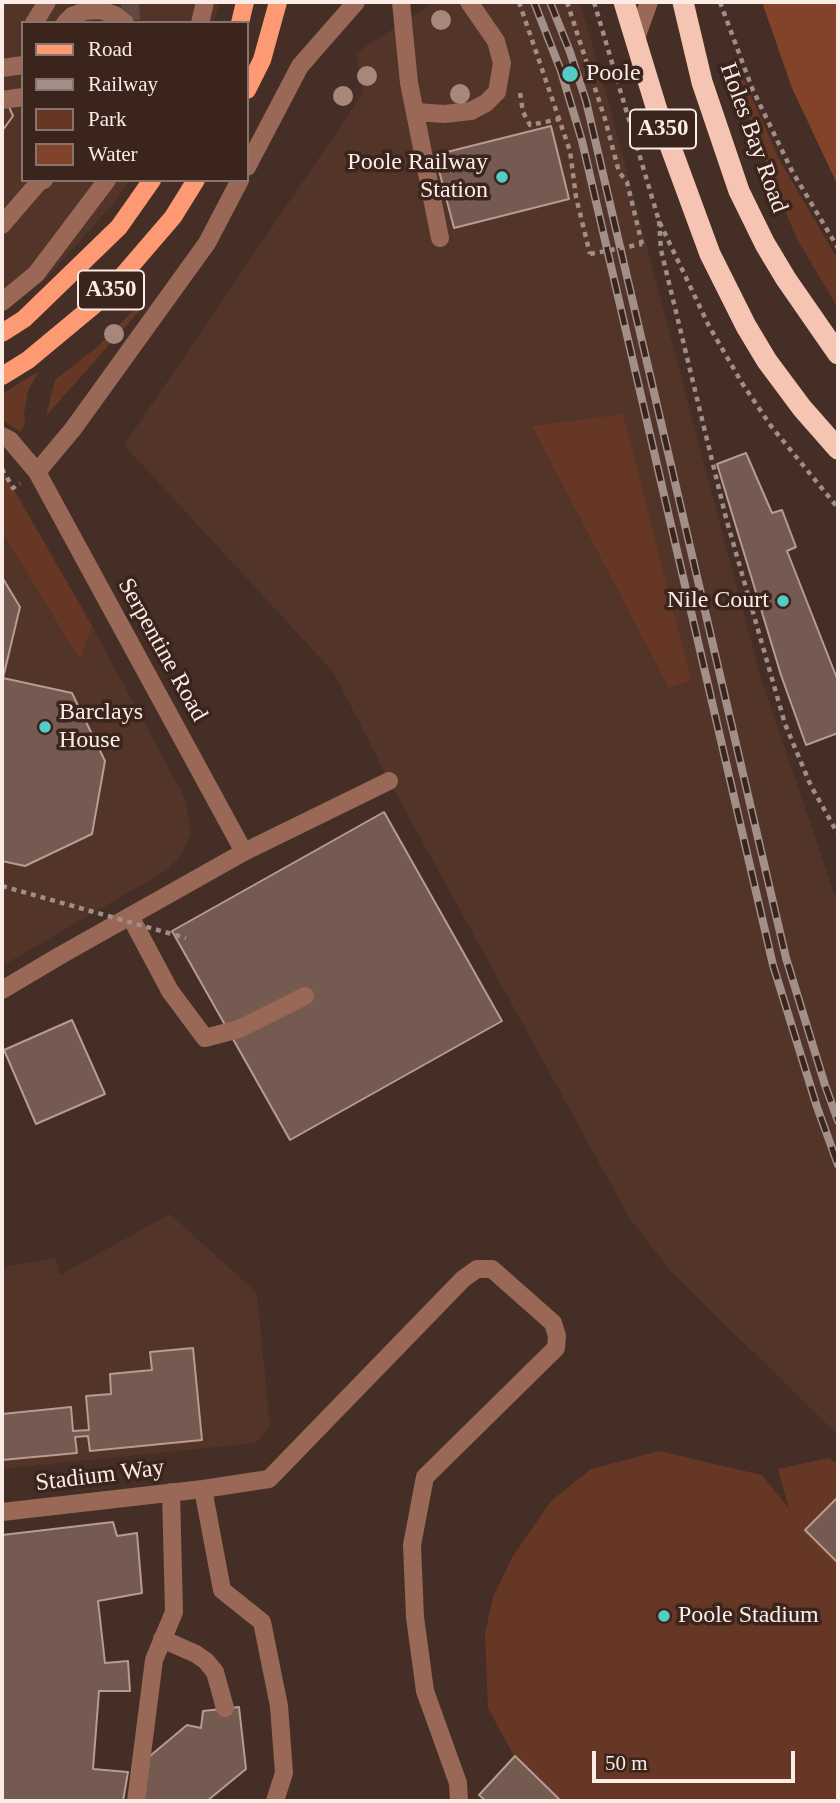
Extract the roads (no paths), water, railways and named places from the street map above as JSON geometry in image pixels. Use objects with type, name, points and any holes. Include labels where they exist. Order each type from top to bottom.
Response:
[{"type":"highway","name":"A350","points":[[624,2],[661,124],[710,254],[767,361],[802,408],[838,449]]},
{"type":"highway","name":"Holes Bay Road","points":[[683,2],[702,82],[739,191],[765,244],[834,349]]},
{"type":"main road","points":[[241,21],[246,2]]},
{"type":"main road","points":[[248,88],[262,60],[278,2]]},
{"type":"main road","name":"A350","points":[[2,333],[24,319],[119,227],[151,182]]},
{"type":"main road","name":"A350","points":[[2,376],[28,360],[105,296],[173,218],[195,182]]},
{"type":"street","points":[[35,21],[47,2]]},
{"type":"street","points":[[65,21],[72,2]]},
{"type":"street","points":[[200,21],[205,2]]},
{"type":"street","points":[[248,165],[300,65],[356,2]]},
{"type":"street","points":[[401,2],[409,83],[440,238]]},
{"type":"street","points":[[416,112],[444,114],[471,111],[486,103],[497,92],[502,63],[496,41],[469,2]]},
{"type":"street","points":[[635,41],[649,2]]},
{"type":"street","points":[[66,21],[85,11],[100,10],[122,21]]},
{"type":"street","points":[[2,68],[21,65]]},
{"type":"street","points":[[2,100],[21,97]]},
{"type":"street","points":[[2,225],[39,182]]},
{"type":"street","points":[[2,302],[36,274],[105,182]]},
{"type":"street","points":[[37,472],[73,429],[206,243],[239,182]]},
{"type":"street","points":[[834,349],[838,368]]},
{"type":"street","name":"Serpentine Road","points":[[2,436],[10,440],[37,472],[244,852]]},
{"type":"street","points":[[2,990],[244,852],[389,781]]},
{"type":"street","points":[[130,916],[170,990],[205,1038],[239,1029],[305,996]]},
{"type":"street","name":"Stadium Way","points":[[2,1512],[269,1479],[463,1279],[477,1269],[492,1269],[553,1323],[556,1348],[425,1477],[412,1545],[415,1617],[425,1691],[458,1783],[459,1801]]},
{"type":"street","points":[[203,1489],[222,1590],[262,1622],[279,1706],[282,1742],[284,1773],[275,1801]]},
{"type":"street","points":[[136,1801],[154,1660],[174,1612],[171,1492]]},
{"type":"street","points":[[162,1639],[206,1661],[215,1672],[225,1709]]},
{"type":"water","points":[[762,2],[838,2],[838,186],[792,88]]},
{"type":"tunnel","points":[[130,2],[131,21]]},
{"type":"railway","points":[[534,2],[561,71],[582,141],[773,965],[838,1165]]},
{"type":"railway","points":[[550,2],[586,101],[786,958],[838,1121]]},
{"type":"place","name":"Poole","points":[[570,74]]},
{"type":"place","name":"Poole Railway Station","points":[[502,177]]},
{"type":"place","name":"Nile Court","points":[[783,601]]},
{"type":"place","name":"Barclays House","points":[[45,727]]},
{"type":"place","name":"Poole Stadium","points":[[664,1616]]}]
